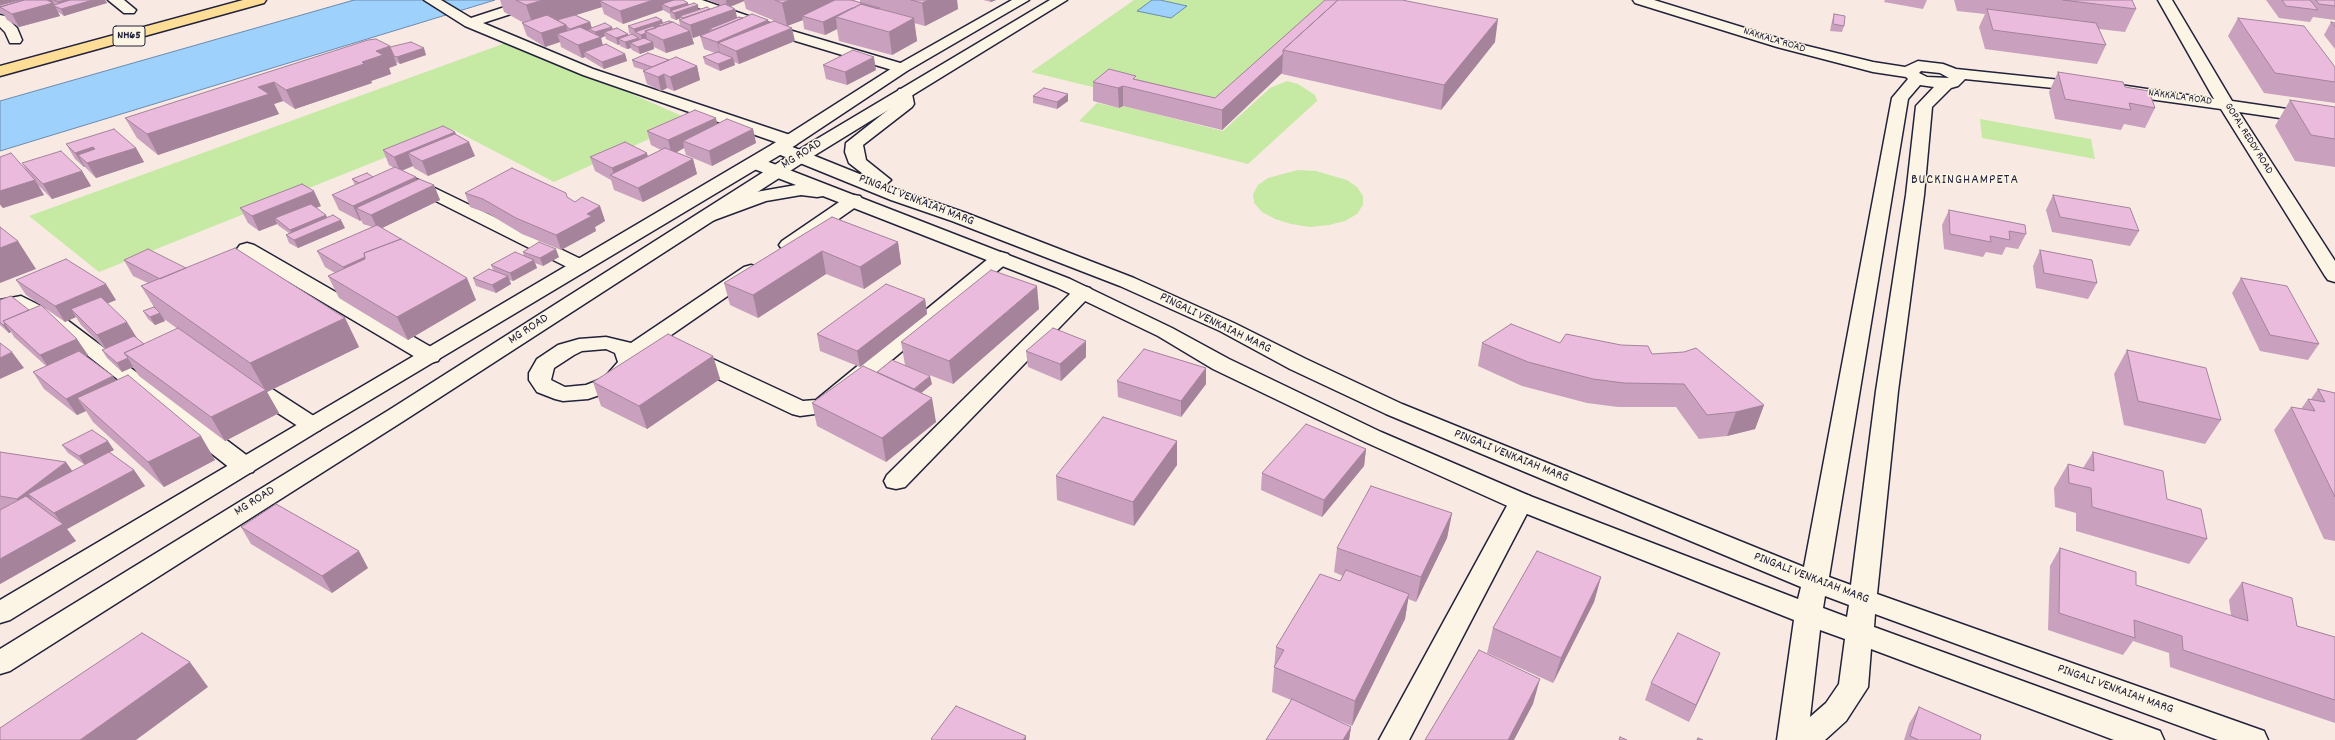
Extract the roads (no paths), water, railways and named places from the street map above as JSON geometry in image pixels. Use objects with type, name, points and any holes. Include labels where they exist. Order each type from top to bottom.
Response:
[{"type":"highway","name":"NH65","points":[[0,60],[226,0]]},
{"type":"highway","name":"NH65","points":[[0,71],[259,0]]},
{"type":"street","points":[[115,0],[129,10]]},
{"type":"street","name":"PINGALI VENKAIAH MARG","points":[[431,0],[467,21],[588,72],[790,148],[897,196],[959,217],[1127,282],[1394,409],[1816,582],[1862,600],[2253,740]]},
{"type":"street","points":[[467,21],[540,0]]},
{"type":"street","points":[[689,0],[784,33],[902,68]]},
{"type":"street","name":"MG ROAD","points":[[0,662],[397,414],[777,171],[790,148],[902,68],[1022,0]]},
{"type":"street","name":"MG ROAD","points":[[0,613],[754,162],[790,148],[905,92],[1060,0]]},
{"type":"street","name":"NAKKALA ROAD","points":[[1640,0],[1782,44],[1873,67],[1915,72]]},
{"type":"street","name":"NAKKALA ROAD","points":[[1664,0],[1760,29],[1869,57],[1915,72],[1931,83],[1949,79],[2101,88],[2335,121]]},
{"type":"street","name":"GOPAL REDDY ROAD","points":[[2165,0],[2226,105],[2335,276]]},
{"type":"street","points":[[727,12],[746,5]]},
{"type":"street","points":[[0,19],[10,28],[16,40]]},
{"type":"street","points":[[784,33],[806,24]]},
{"type":"street","points":[[1792,740],[1808,614],[1816,582],[1900,98],[1915,72]]},
{"type":"street","points":[[1804,740],[1836,712],[1853,687],[1857,661],[1858,632],[1888,391],[1915,196],[1924,106],[1949,79]]},
{"type":"street","points":[[897,196],[885,181],[858,163],[854,152],[854,142],[906,104],[905,92]]},
{"type":"street","name":"PINGALI VENKAIAH MARG","points":[[754,162],[850,198],[1083,292],[1165,332],[1221,364],[1372,437],[1521,502],[1808,614],[2149,740]]},
{"type":"street","points":[[412,182],[580,266]]},
{"type":"street","points":[[704,218],[762,196],[777,193],[801,190],[850,198]]},
{"type":"street","points":[[850,198],[772,256],[631,349],[666,346],[800,409],[822,407],[1001,258]]},
{"type":"street","points":[[247,249],[430,356]]},
{"type":"street","points":[[896,481],[1083,292]]},
{"type":"street","points":[[0,306],[21,302],[56,321],[244,466]]},
{"type":"street","points":[[1221,364],[1256,343]]},
{"type":"street","points":[[227,370],[312,425]]},
{"type":"street","points":[[1394,740],[1521,502]]},
{"type":"water","points":[[354,0],[495,0],[0,151],[0,101]]},
{"type":"water","points":[[1152,0],[1160,0],[1187,6],[1171,18],[1137,11]]},
{"type":"district","name":"BUCKINGHAMPETA","points":[[1965,181]]}]
